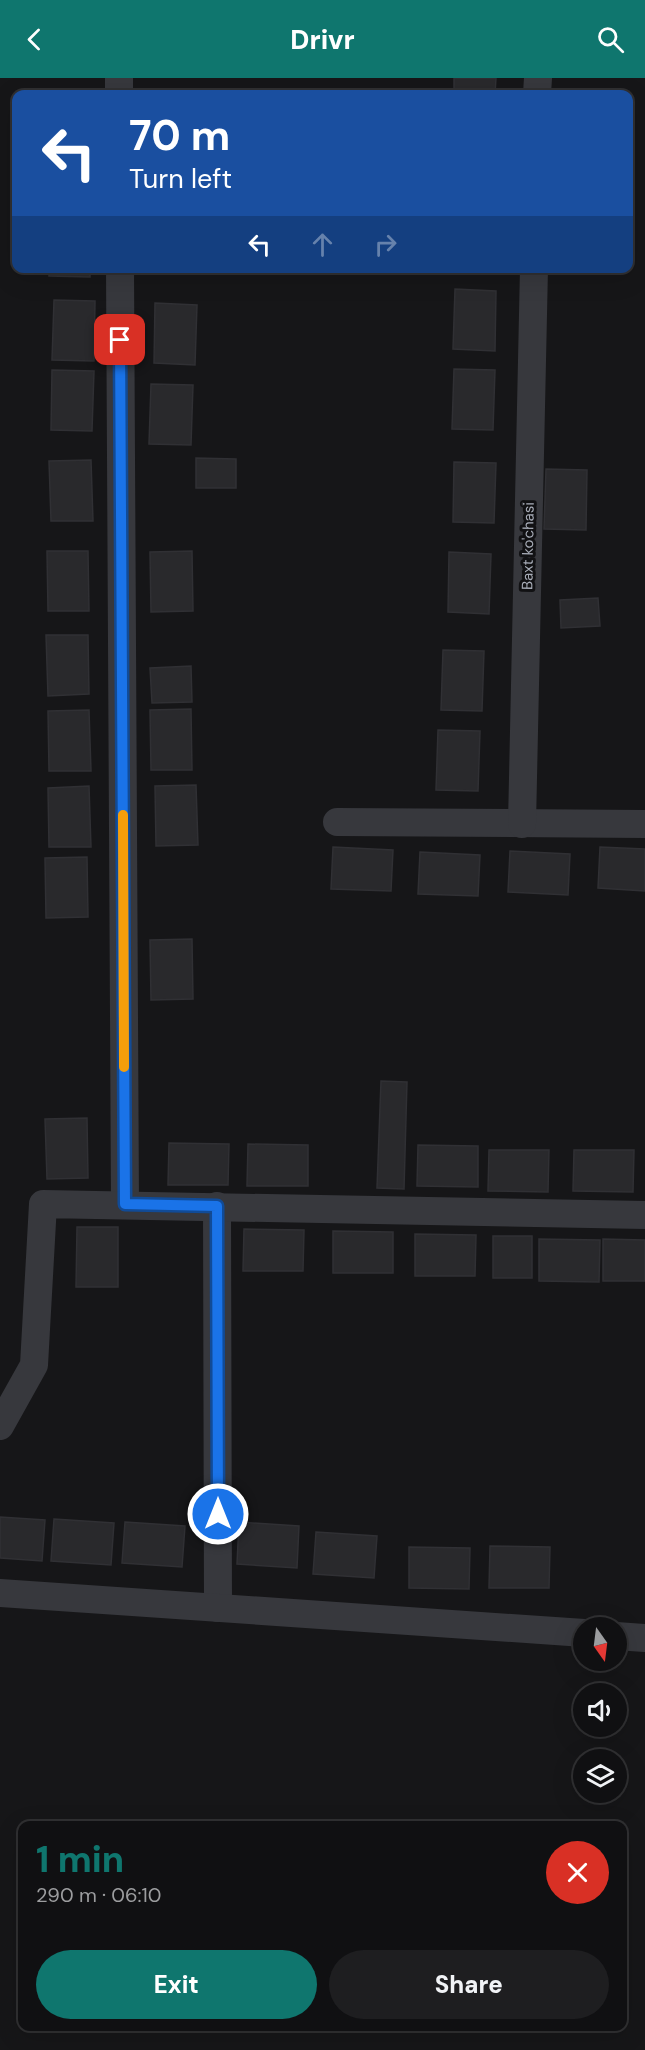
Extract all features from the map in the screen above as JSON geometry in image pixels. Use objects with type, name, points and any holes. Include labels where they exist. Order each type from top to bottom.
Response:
[{"type":"street","points":[[120,273],[125,1204]]},
{"type":"street","name":"Baxt ko'chasi","points":[[522,824],[534,273]]},
{"type":"street","points":[[337,822],[645,824]]},
{"type":"street","points":[[0,1426],[34,1365],[43,1204],[645,1215]]},
{"type":"street","points":[[217,1206],[218,1608]]},
{"type":"street","points":[[0,1593],[573,1632]]},
{"type":"street","points":[[627,1637],[645,1638]]},
{"type":"building","points":[[454,78],[496,78],[495,90],[454,90]]},
{"type":"building","points":[[49,273],[90,273],[90,277],[49,276]]},
{"type":"building","points":[[455,289],[496,291],[495,351],[453,349]]},
{"type":"building","points":[[54,300],[95,301],[94,361],[52,360]]},
{"type":"building","points":[[155,303],[197,305],[195,365],[154,363]]},
{"type":"building","points":[[454,369],[495,370],[493,430],[452,429]]},
{"type":"building","points":[[52,370],[94,371],[92,431],[51,430]]},
{"type":"building","points":[[151,384],[193,385],[191,445],[149,444]]},
{"type":"building","points":[[196,458],[236,459],[236,488],[196,488]]},
{"type":"building","points":[[91,460],[93,521],[51,521],[49,461]]},
{"type":"building","points":[[454,462],[496,463],[494,523],[453,522]]},
{"type":"building","points":[[546,469],[587,470],[586,530],[544,529]]},
{"type":"building","points":[[47,551],[88,551],[89,611],[48,611]]},
{"type":"building","points":[[192,551],[193,611],[151,612],[150,552]]},
{"type":"building","points":[[449,552],[491,554],[489,614],[448,612]]},
{"type":"building","points":[[598,598],[600,626],[561,628],[560,600]]},
{"type":"building","points":[[46,635],[88,635],[89,694],[48,696]]},
{"type":"building","points":[[443,650],[484,651],[482,711],[441,710]]},
{"type":"building","points":[[191,666],[192,702],[152,703],[150,668]]},
{"type":"building","points":[[191,709],[192,770],[151,770],[150,710]]},
{"type":"building","points":[[89,710],[91,771],[49,771],[48,711]]},
{"type":"building","points":[[438,730],[480,731],[478,791],[436,790]]},
{"type":"building","points":[[196,785],[198,845],[156,846],[155,786]]},
{"type":"building","points":[[89,786],[91,847],[49,847],[48,788]]},
{"type":"building","points":[[333,847],[393,850],[391,891],[331,889]]},
{"type":"building","points":[[600,847],[645,849],[645,891],[598,888]]},
{"type":"building","points":[[510,851],[570,854],[568,895],[508,892]]},
{"type":"building","points":[[420,852],[480,855],[478,896],[418,894]]},
{"type":"building","points":[[87,857],[88,917],[46,918],[45,858]]},
{"type":"building","points":[[192,939],[193,999],[151,1000],[150,940]]},
{"type":"building","points":[[381,1081],[407,1082],[404,1189],[377,1188]]},
{"type":"building","points":[[87,1118],[88,1178],[47,1179],[45,1119]]},
{"type":"building","points":[[169,1143],[229,1144],[228,1185],[168,1185]]},
{"type":"building","points":[[248,1144],[308,1145],[308,1186],[247,1186]]},
{"type":"building","points":[[418,1145],[478,1146],[478,1187],[417,1186]]},
{"type":"building","points":[[489,1150],[549,1150],[548,1192],[488,1191]]},
{"type":"building","points":[[574,1150],[634,1150],[633,1192],[573,1191]]},
{"type":"building","points":[[77,1227],[118,1227],[118,1287],[76,1287]]},
{"type":"building","points":[[244,1229],[304,1230],[303,1271],[243,1271]]},
{"type":"building","points":[[333,1231],[393,1232],[393,1273],[333,1273]]},
{"type":"building","points":[[415,1234],[476,1235],[475,1276],[415,1276]]},
{"type":"building","points":[[493,1236],[532,1236],[532,1278],[493,1278]]},
{"type":"building","points":[[539,1239],[600,1240],[599,1282],[539,1281]]},
{"type":"building","points":[[603,1239],[645,1240],[645,1281],[603,1281]]},
{"type":"building","points":[[0,1517],[45,1520],[42,1561],[0,1558]]},
{"type":"building","points":[[54,1519],[114,1523],[111,1565],[51,1561]]},
{"type":"building","points":[[125,1522],[185,1526],[182,1567],[122,1563]]},
{"type":"building","points":[[239,1522],[299,1526],[297,1568],[237,1564]]},
{"type":"building","points":[[316,1532],[377,1536],[374,1578],[313,1574]]},
{"type":"building","points":[[490,1546],[550,1547],[549,1588],[489,1588]]},
{"type":"building","points":[[409,1547],[470,1548],[469,1589],[409,1588]]},
{"type":"slow traffic","points":[[123,815],[124,1067]]},
{"type":"route","points":[[120,340],[125,1204],[217,1206],[218,1514]]}]
